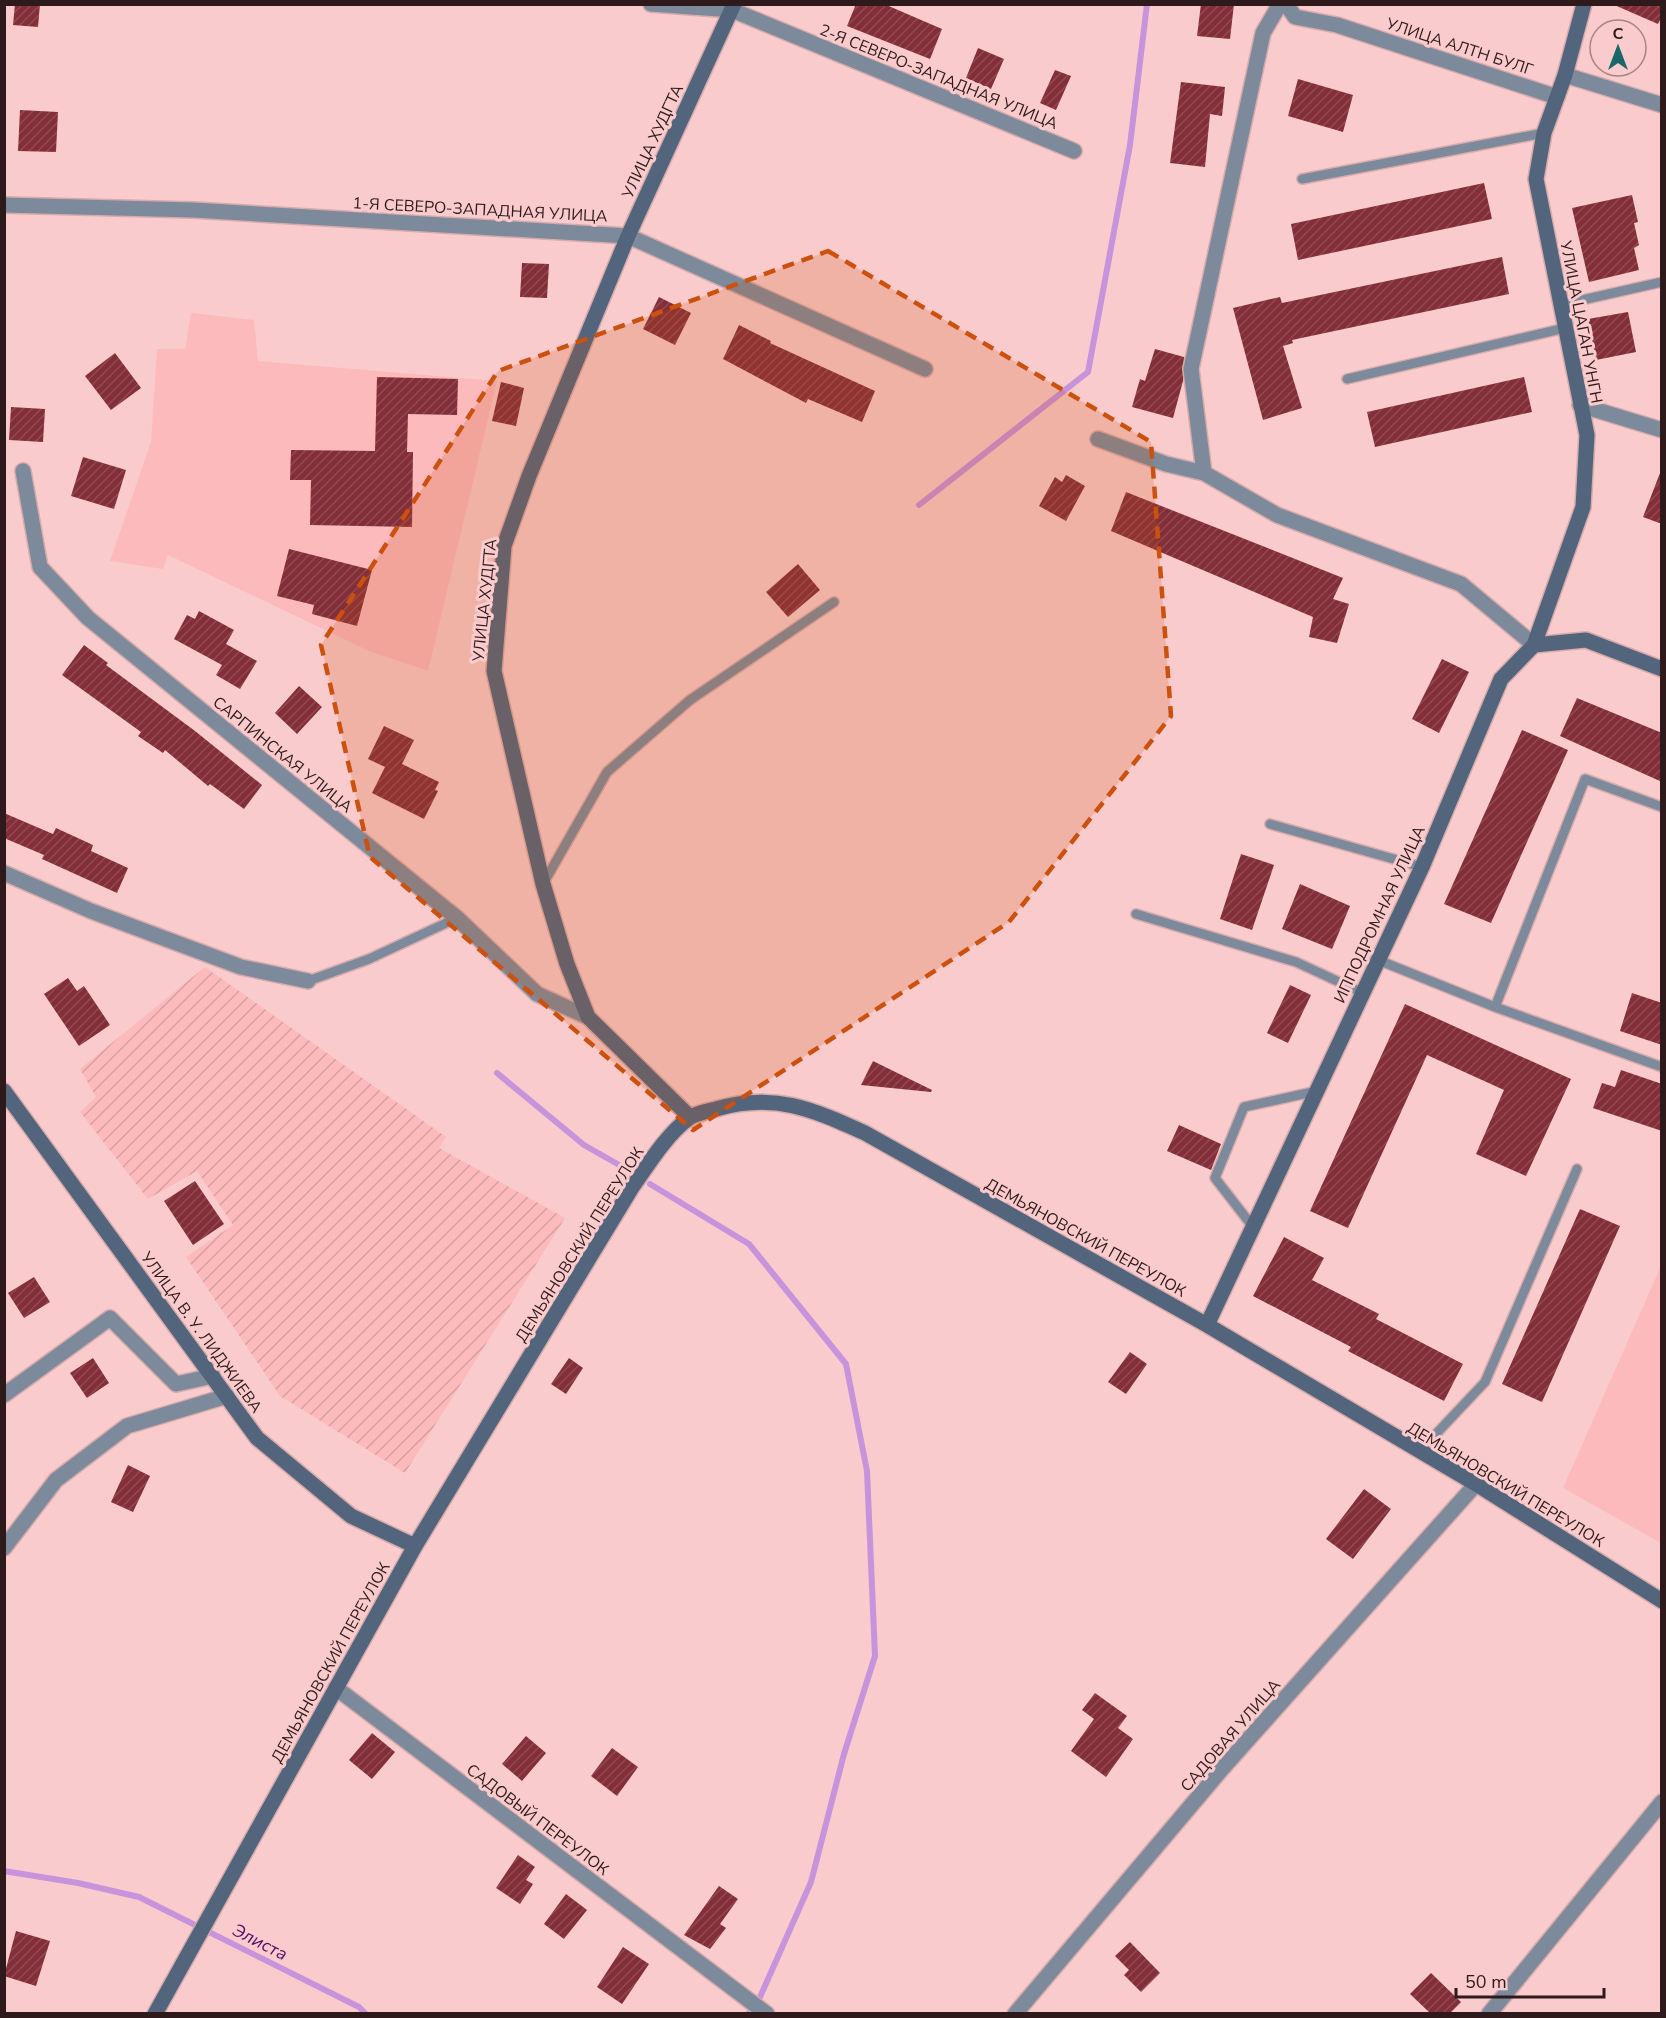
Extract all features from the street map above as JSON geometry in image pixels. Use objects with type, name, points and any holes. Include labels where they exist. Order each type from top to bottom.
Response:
[{"type":"street","name":"2-Я СЕВЕРО-ЗАПАДНАЯ УЛИЦА","points":[[651,4],[733,7],[1074,151]]},
{"type":"street","points":[[1204,473],[1191,369],[1263,33],[1280,4]]},
{"type":"street","name":"УЛИЦА АЛТН БУЛГ","points":[[1286,4],[1295,17],[1338,25],[1557,97]]},
{"type":"street","name":"УЛИЦА ЦАГАН УНГН","points":[[1534,645],[1583,507],[1587,435],[1536,179],[1544,133],[1565,75],[1584,4]]},
{"type":"street","name":"УЛИЦА ХУДГТА","points":[[690,1117],[588,1017],[567,964],[543,884],[494,671],[504,546],[529,476],[628,236],[733,7]]},
{"type":"street","points":[[1565,75],[1662,105]]},
{"type":"street","name":"1-Я СЕВЕРО-ЗАПАДНАЯ УЛИЦА","points":[[4,205],[193,210],[628,236],[925,369]]},
{"type":"street","points":[[1580,405],[1662,430]]},
{"type":"street","points":[[1098,439],[1166,464],[1204,473],[1277,515],[1461,584],[1534,645],[1586,640],[1662,669]]},
{"type":"street","name":"САРПИНСКАЯ УЛИЦА","points":[[22,471],[40,567],[88,618],[457,918],[537,994],[588,1017]]},
{"type":"street","name":"ИППОДРОМНАЯ УЛИЦА","points":[[1207,1325],[1422,867],[1501,679],[1534,645]]},
{"type":"street","points":[[4,873],[91,911],[241,967],[308,981]]},
{"type":"street","name":"УЛИЦА В. У. ЛИДЖИЕВА","points":[[4,1091],[256,1438],[351,1516],[415,1546]]},
{"type":"street","name":"ДЕМЬЯНОВСКИЙ ПЕРЕУЛОК","points":[[155,2013],[415,1546],[631,1189],[659,1151],[690,1117],[743,1101],[781,1103],[822,1113],[865,1133],[1207,1325],[1476,1484],[1662,1601]]},
{"type":"street","points":[[4,1395],[110,1318],[176,1384],[213,1376]]},
{"type":"street","points":[[4,1548],[56,1480],[127,1426],[227,1396]]},
{"type":"street","name":"САДОВАЯ УЛИЦА","points":[[1015,2013],[1221,1770],[1476,1484]]},
{"type":"street","name":"САДОВЫЙ ПЕРЕУЛОК","points":[[336,1688],[767,2013]]},
{"type":"street","points":[[1489,2013],[1662,1802]]},
{"type":"lane","points":[[1302,180],[1544,133]]},
{"type":"lane","points":[[1560,305],[1662,282]]},
{"type":"lane","points":[[1347,379],[1565,328]]},
{"type":"lane","points":[[543,884],[607,772],[690,700],[834,602]]},
{"type":"lane","points":[[1495,1007],[1585,779],[1662,807]]},
{"type":"lane","points":[[1270,824],[1422,867]]},
{"type":"lane","points":[[1136,914],[1296,962],[1363,993]]},
{"type":"lane","points":[[308,981],[369,959],[457,918]]},
{"type":"lane","points":[[1378,960],[1495,1007],[1662,1067]]},
{"type":"lane","points":[[1253,1227],[1215,1178],[1244,1107],[1317,1091]]},
{"type":"lane","points":[[1419,1452],[1485,1382],[1577,1169]]},
{"type":"highlighted area","points":[[828,251],[1151,442],[1171,716],[1009,922],[693,1130],[370,857],[321,645],[498,371]]},
{"type":"shaded area","points":[[191,313],[254,320],[258,361],[497,381],[428,671],[369,651],[168,555],[163,569],[110,561],[151,442],[157,349],[185,349]]},
{"type":"shaded area","points":[[205,967],[446,1137],[439,1148],[565,1218],[405,1473],[280,1396],[186,1257],[233,1225],[197,1171],[148,1199],[80,1112],[96,1097],[80,1069]]},
{"type":"shaded area","points":[[1661,1266],[1661,1543],[1563,1488]]},
{"type":"building","points":[[15,4],[40,4],[38,27],[13,25]]},
{"type":"building","points":[[856,4],[884,4],[942,29],[930,59],[847,26]]},
{"type":"building","points":[[1201,4],[1234,4],[1230,39],[1197,36]]},
{"type":"building","points":[[1612,4],[1662,4],[1662,16],[1658,24]]},
{"type":"building","points":[[978,48],[1004,59],[991,89],[966,78]]},
{"type":"building","points":[[1055,70],[1071,76],[1056,110],[1040,103]]},
{"type":"building","points":[[1298,79],[1353,95],[1343,132],[1288,116]]},
{"type":"building","points":[[1181,82],[1225,87],[1222,116],[1210,114],[1205,167],[1170,163]]},
{"type":"building","points":[[20,110],[58,112],[56,152],[18,151]]},
{"type":"building","points":[[1484,183],[1492,219],[1298,260],[1291,224]]},
{"type":"building","points":[[1632,195],[1638,222],[1634,223],[1639,245],[1634,248],[1639,270],[1589,282],[1572,208]]},
{"type":"building","points":[[1502,257],[1509,294],[1292,340],[1293,343],[1283,346],[1302,408],[1263,420],[1233,308],[1280,297],[1282,303]]},
{"type":"building","points":[[522,263],[549,264],[547,298],[520,297]]},
{"type":"building","points":[[659,297],[691,313],[675,345],[643,329]]},
{"type":"building","points":[[1628,312],[1636,352],[1596,360],[1588,319]]},
{"type":"building","points":[[739,325],[771,341],[770,343],[875,391],[862,422],[808,399],[806,403],[723,359]]},
{"type":"building","points":[[1155,349],[1184,357],[1183,381],[1173,418],[1132,407],[1140,379],[1145,381]]},
{"type":"building","points":[[115,353],[141,388],[111,410],[85,376]]},
{"type":"building","points":[[377,377],[458,379],[457,415],[408,414],[407,452],[413,452],[412,527],[310,525],[311,480],[290,480],[291,450],[375,451]]},
{"type":"building","points":[[1524,377],[1532,412],[1375,447],[1367,412]]},
{"type":"building","points":[[501,382],[524,388],[516,426],[492,421]]},
{"type":"building","points":[[11,407],[45,409],[43,442],[9,440]]},
{"type":"building","points":[[83,457],[126,470],[114,509],[71,496]]},
{"type":"building","points":[[1660,473],[1662,473],[1662,524],[1643,517]]},
{"type":"building","points":[[1066,475],[1085,486],[1066,521],[1039,506],[1055,477],[1062,482]]},
{"type":"building","points":[[1126,492],[1343,578],[1333,599],[1349,604],[1337,643],[1309,637],[1313,617],[1111,531]]},
{"type":"building","points":[[289,549],[372,570],[357,626],[312,614],[314,605],[277,596]]},
{"type":"building","points":[[798,564],[820,590],[788,617],[766,592]]},
{"type":"building","points":[[199,611],[234,630],[226,644],[257,661],[240,689],[216,675],[222,665],[174,639],[187,615],[195,619]]},
{"type":"building","points":[[84,645],[108,663],[106,665],[195,731],[262,785],[244,809],[210,784],[208,786],[165,750],[163,753],[138,736],[141,732],[62,675]]},
{"type":"building","points":[[1442,659],[1469,672],[1439,733],[1412,719]]},
{"type":"building","points":[[299,686],[322,707],[297,734],[275,713]]},
{"type":"building","points":[[1577,698],[1662,733],[1662,782],[1560,736]]},
{"type":"building","points":[[384,726],[414,740],[402,764],[439,782],[435,790],[438,791],[424,819],[372,793],[385,767],[368,759]]},
{"type":"building","points":[[1522,730],[1568,750],[1491,923],[1444,904]]},
{"type":"building","points":[[4,813],[53,834],[56,828],[93,845],[91,851],[128,868],[117,893],[42,859],[44,855],[4,838]]},
{"type":"building","points":[[1241,854],[1274,865],[1252,930],[1220,919]]},
{"type":"building","points":[[1300,884],[1350,906],[1332,949],[1282,929]]},
{"type":"building","points":[[68,978],[77,991],[84,986],[110,1025],[79,1046],[44,994]]},
{"type":"building","points":[[1290,985],[1311,995],[1288,1043],[1267,1033]]},
{"type":"building","points":[[1632,993],[1662,1003],[1662,1045],[1620,1031]]},
{"type":"building","points":[[1405,1004],[1571,1079],[1526,1176],[1476,1154],[1504,1090],[1427,1055],[1348,1228],[1310,1211]]},
{"type":"building","points":[[873,1061],[932,1090],[931,1092],[861,1085]]},
{"type":"building","points":[[1621,1070],[1662,1084],[1662,1131],[1593,1108],[1602,1083],[1615,1087]]},
{"type":"building","points":[[1179,1125],[1221,1144],[1211,1170],[1167,1151]]},
{"type":"building","points":[[195,1181],[224,1224],[193,1245],[164,1201]]},
{"type":"building","points":[[1580,1209],[1620,1226],[1542,1402],[1502,1384]]},
{"type":"building","points":[[1284,1237],[1324,1258],[1312,1280],[1379,1314],[1376,1319],[1463,1364],[1444,1401],[1348,1351],[1351,1347],[1253,1296]]},
{"type":"building","points":[[34,1277],[50,1302],[24,1318],[8,1293]]},
{"type":"building","points":[[1130,1352],[1147,1364],[1126,1394],[1108,1382]]},
{"type":"building","points":[[93,1358],[109,1383],[87,1398],[70,1373]]},
{"type":"building","points":[[569,1358],[583,1368],[566,1394],[551,1384]]},
{"type":"building","points":[[128,1465],[150,1476],[133,1512],[111,1502]]},
{"type":"building","points":[[1364,1489],[1391,1509],[1353,1559],[1326,1539]]},
{"type":"building","points":[[1095,1693],[1127,1716],[1118,1728],[1133,1739],[1106,1777],[1071,1751],[1094,1719],[1082,1710]]},
{"type":"building","points":[[372,1733],[395,1752],[372,1779],[349,1760]]},
{"type":"building","points":[[526,1736],[546,1753],[522,1781],[502,1764]]},
{"type":"building","points":[[612,1748],[638,1767],[617,1796],[591,1776]]},
{"type":"building","points":[[518,1855],[535,1867],[526,1880],[533,1884],[520,1904],[496,1888]]},
{"type":"building","points":[[719,1886],[738,1899],[720,1924],[726,1928],[710,1949],[684,1935]]},
{"type":"building","points":[[566,1894],[587,1910],[564,1939],[544,1924]]},
{"type":"building","points":[[16,1931],[50,1941],[36,1986],[4,1976]]},
{"type":"building","points":[[1130,1942],[1160,1973],[1141,1992],[1124,1975],[1129,1970],[1115,1956]]},
{"type":"building","points":[[623,1947],[649,1964],[622,2004],[597,1987]]},
{"type":"building","points":[[1431,1973],[1461,2002],[1450,2013],[1430,2013],[1410,1994]]},
{"type":"waterway","points":[[919,505],[1088,372],[1130,145],[1147,4]]},
{"type":"waterway","points":[[497,1073],[584,1145],[621,1166]]},
{"type":"waterway","points":[[650,1184],[749,1244],[846,1364],[867,1471],[875,1656],[844,1754],[811,1882],[757,2004],[748,2014]]},
{"type":"waterway","name":"Элиста","points":[[4,1871],[78,1883],[139,1897],[359,2007],[366,2014]]}]
